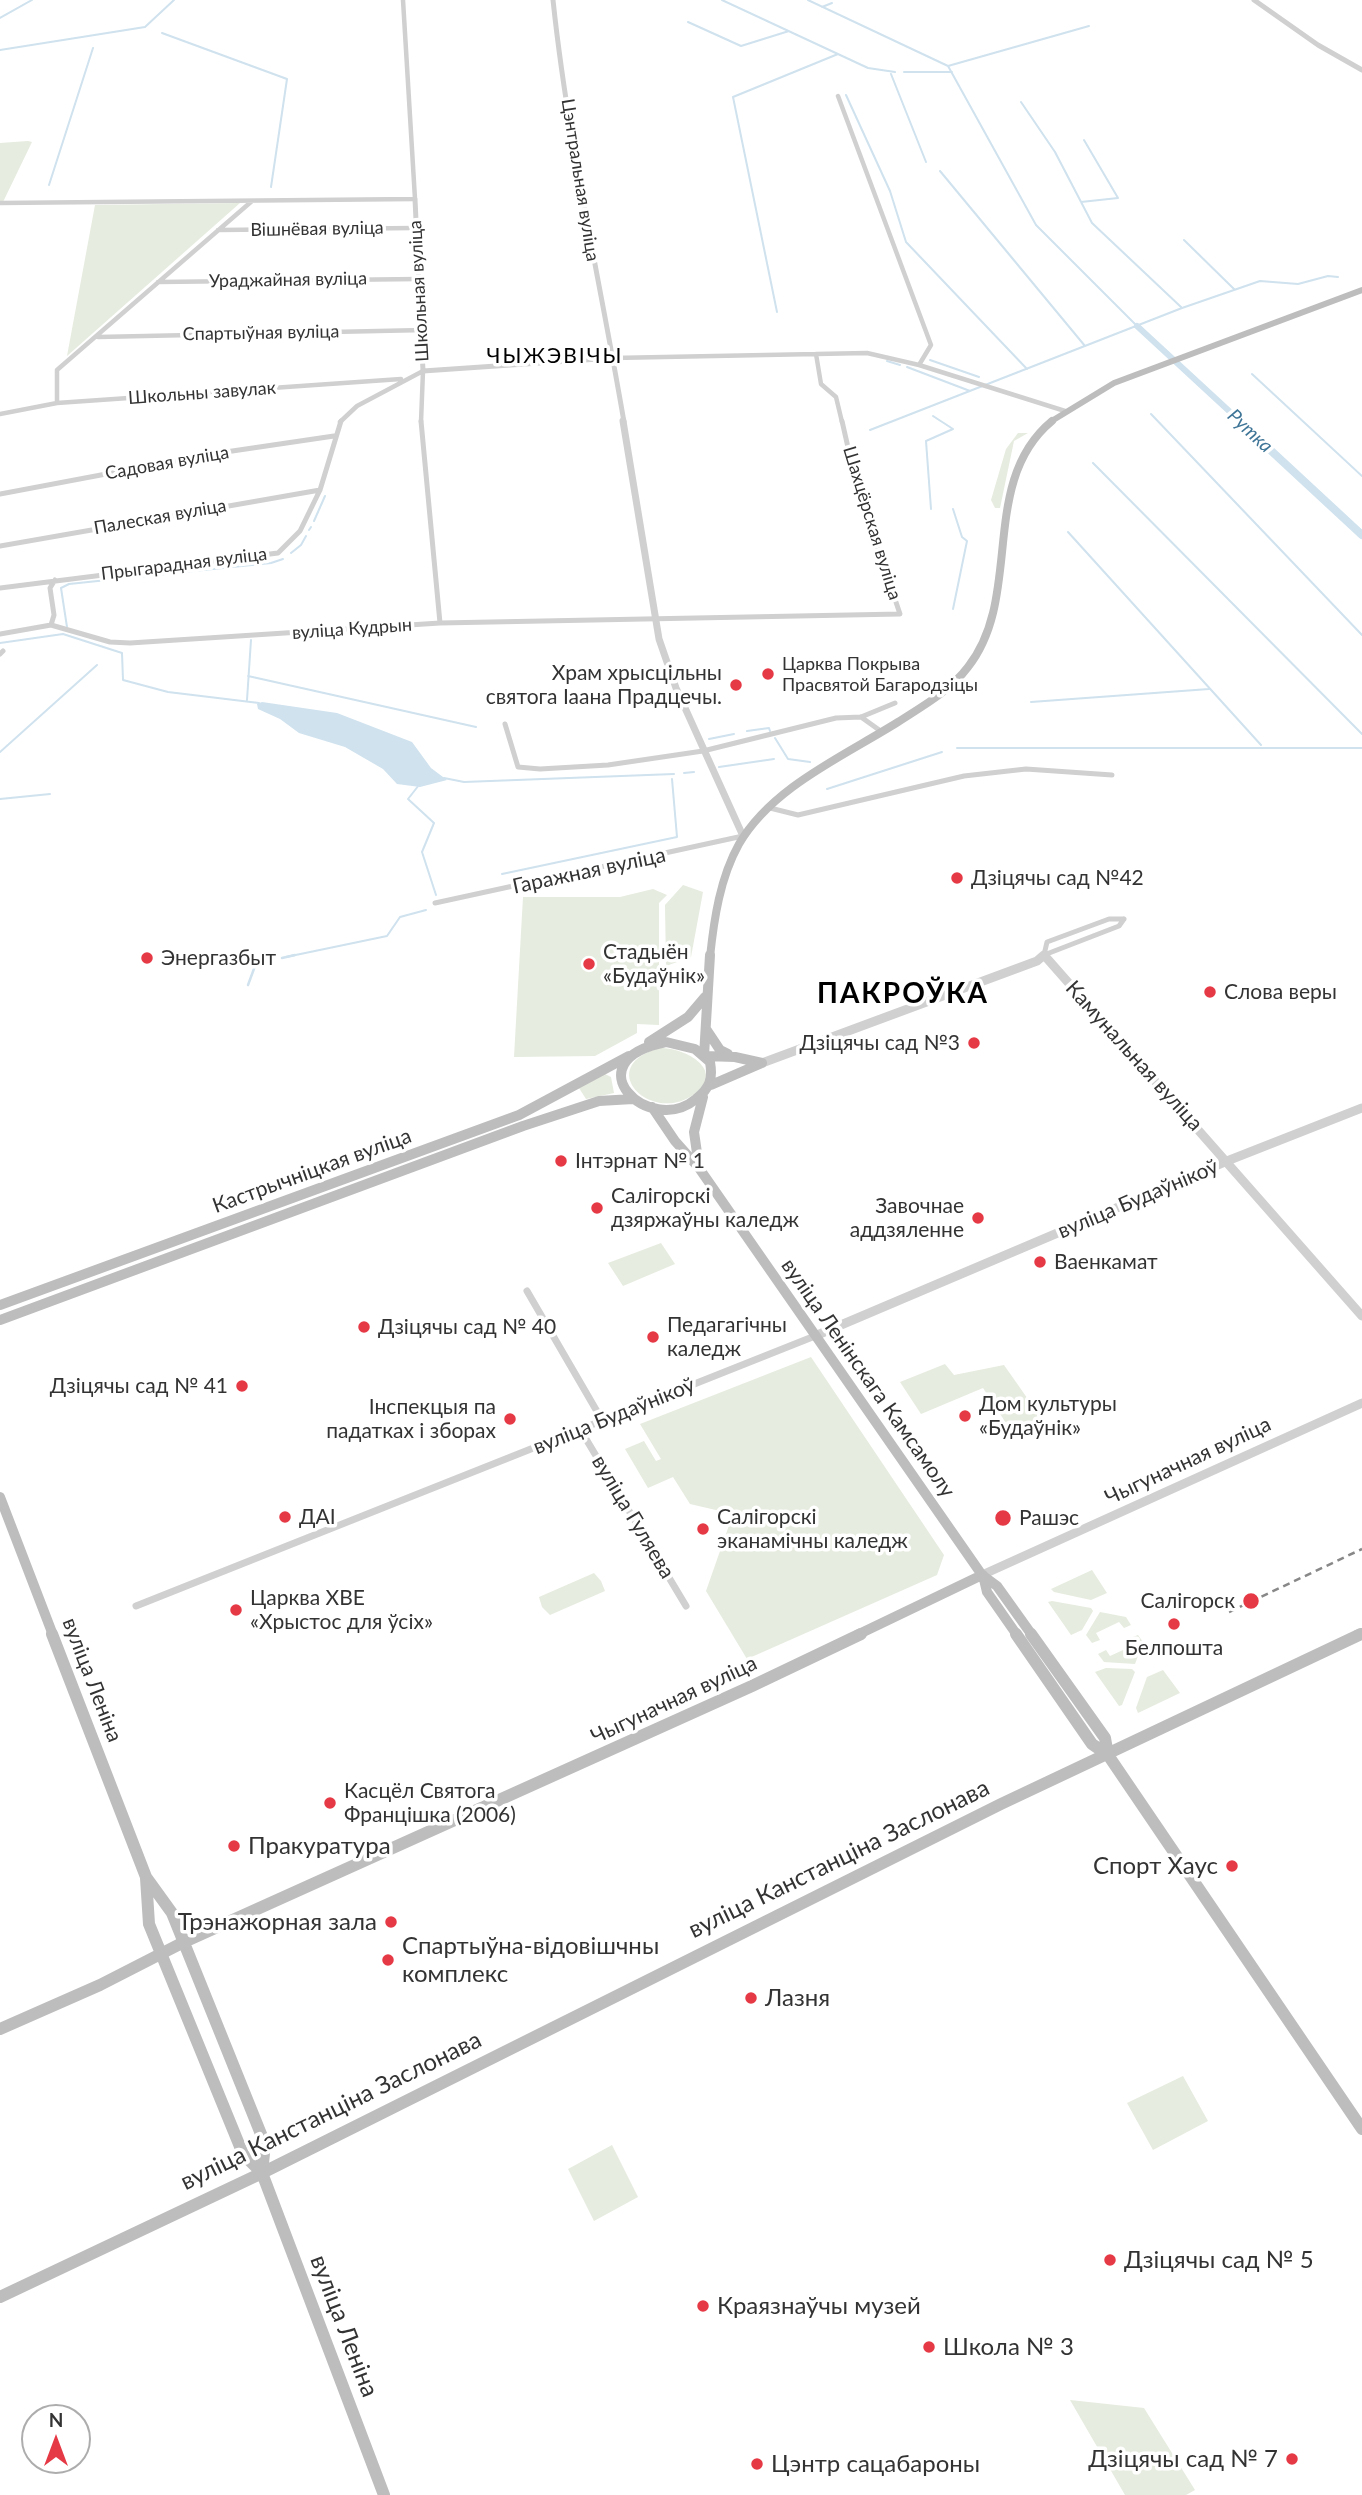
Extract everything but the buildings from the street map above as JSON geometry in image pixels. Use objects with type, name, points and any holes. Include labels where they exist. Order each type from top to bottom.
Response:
[{"type":"main road","points":[[704,1056],[705,997],[727,870],[743,836],[755,820],[770,808],[918,709],[963,675],[978,654],[991,626],[1008,512],[1019,468],[1029,446],[1040,432],[1065,411],[1114,383],[1362,289]]},
{"type":"main road","points":[[639,1049],[652,1044],[674,1043],[694,1048],[711,1065],[713,1075],[711,1086],[703,1097],[680,1108],[652,1107],[633,1099],[621,1083],[623,1064],[629,1056],[639,1049],[688,1017],[705,997]]},
{"type":"main road","points":[[706,1029],[720,1050],[735,1057]]},
{"type":"main road","name":"Кастрычніцкая вуліца","points":[[0,1305],[519,1115],[629,1056]]},
{"type":"main road","points":[[704,1056],[735,1057],[762,1063]]},
{"type":"main road","points":[[711,1086],[762,1063]]},
{"type":"main road","name":"вуліца Ленінскага Камсамолу","points":[[699,1168],[692,1138],[693,1126],[703,1097]]},
{"type":"main road","name":"Кастрычніцкая вуліца","points":[[0,1320],[523,1126],[599,1101],[633,1099]]},
{"type":"main road","name":"вуліца Ленінскага Камсамолу","points":[[652,1107],[675,1141],[699,1168],[982,1575],[987,1592],[1077,1723],[1092,1744],[1108,1755],[1362,2129]]},
{"type":"main road","name":"вуліца Леніна","points":[[0,1497],[146,1877],[172,1913],[265,2144],[262,2173]]},
{"type":"main road","name":"Чыгуначная вуліца","points":[[0,2029],[119,1976],[184,1942],[751,1686],[982,1575]]},
{"type":"main road","name":"вуліца Канстанціна Заслонава","points":[[0,2297],[262,2173],[646,1979],[1026,1793],[1362,1633]]},
{"type":"main road","name":"вуліца Леніна","points":[[146,1877],[149,1924],[243,2154],[262,2173],[384,2495]]},
{"type":"street","name":"Школьная вуліца","points":[[403,0],[415,228],[425,330],[420,407],[440,623]]},
{"type":"street","name":"Цэнтральная вуліца","points":[[553,0],[559,57],[596,279],[613,358],[659,639],[676,688],[743,836]]},
{"type":"street","points":[[1254,0],[1318,45],[1362,70]]},
{"type":"street","points":[[838,96],[931,345],[919,365]]},
{"type":"street","points":[[0,203],[415,199]]},
{"type":"street","points":[[57,403],[57,370],[252,201]]},
{"type":"street","name":"Вішнёвая вуліца","points":[[218,230],[415,228]]},
{"type":"street","name":"Ураджайная вуліца","points":[[158,282],[419,279]]},
{"type":"street","name":"Спартыўная вуліца","points":[[98,337],[425,330]]},
{"type":"street","points":[[334,436],[341,420],[349,413],[423,371],[613,358],[867,353],[919,365],[1065,411]]},
{"type":"street","name":"Шахцёрская вуліца","points":[[656,618],[900,614],[857,486],[835,397],[821,384],[816,354]]},
{"type":"street","name":"Школьны завулак","points":[[0,414],[57,403],[405,379]]},
{"type":"street","name":"Прыгарадная вуліца","points":[[0,588],[278,553],[300,531],[320,490],[334,436]]},
{"type":"street","name":"Садовая вуліца","points":[[0,494],[212,454],[334,436]]},
{"type":"street","name":"Палеская вуліца","points":[[0,546],[320,490]]},
{"type":"street","points":[[0,634],[51,625],[54,615],[50,588],[55,580]]},
{"type":"street","name":"вуліца Кудрын","points":[[51,625],[110,642],[130,643],[440,623],[656,618]]},
{"type":"street","points":[[505,724],[518,767],[540,769],[608,765],[703,751],[836,718],[861,717],[895,703]]},
{"type":"street","points":[[861,717],[882,732]]},
{"type":"street","points":[[770,808],[798,815],[986,773],[1040,768],[1112,775]]},
{"type":"street","name":"Гаражная вуліца","points":[[435,904],[743,836]]},
{"type":"street","points":[[762,1063],[1037,961],[1119,926],[1124,919],[1109,919],[1047,942],[1044,956]]},
{"type":"street","name":"Камунальная вуліца","points":[[1044,956],[1362,1315]]},
{"type":"street","name":"вуліца Будаўнікоў","points":[[136,1606],[816,1336],[1227,1161],[1362,1108]]},
{"type":"street","name":"вуліца Гуляева","points":[[527,1291],[602,1420]]},
{"type":"street","name":"Чыгуначная вуліца","points":[[982,1575],[1362,1403]]},
{"type":"street","name":"вуліца Гуляева","points":[[580,1429],[686,1605]]},
{"type":"shaded area","points":[[32,142],[3,202],[0,202],[0,143]]},
{"type":"shaded area","points":[[240,203],[67,356],[95,205]]},
{"type":"shaded area","points":[[1018,433],[1028,433],[1014,441],[1000,508],[995,508],[991,500],[1006,449]]},
{"type":"shaded area","points":[[683,885],[703,892],[691,957],[666,966],[665,905]]},
{"type":"shaded area","name":"Стадыён «Будаўнік»","points":[[653,889],[667,895],[659,903],[659,965],[664,975],[659,989],[659,1025],[637,1024],[637,1033],[595,1056],[514,1057],[523,897],[620,897]]},
{"type":"shaded area","points":[[660,1048],[681,1052],[699,1062],[705,1070],[706,1078],[693,1095],[676,1102],[660,1103],[635,1090],[630,1079],[631,1067],[640,1056]]},
{"type":"shaded area","points":[[605,1074],[611,1077],[614,1093],[586,1099],[579,1088]]},
{"type":"shaded area","points":[[661,1243],[675,1264],[623,1286],[608,1263]]},
{"type":"shaded area","points":[[811,1357],[944,1555],[937,1575],[747,1659],[706,1591],[733,1514],[690,1504],[673,1477],[648,1488],[625,1449],[644,1441],[656,1461],[661,1459],[640,1424]]},
{"type":"shaded area","points":[[945,1364],[954,1375],[1004,1365],[1044,1422],[1015,1437],[983,1388],[921,1414],[900,1382]]},
{"type":"shaded area","points":[[1092,1570],[1107,1593],[1091,1600],[1051,1589]]},
{"type":"shaded area","points":[[594,1573],[605,1591],[550,1615],[542,1607],[539,1597]]},
{"type":"shaded area","points":[[1048,1602],[1091,1608],[1093,1611],[1082,1630],[1071,1635]]},
{"type":"shaded area","points":[[1100,1612],[1126,1617],[1131,1625],[1124,1628],[1119,1622],[1096,1633],[1100,1640],[1092,1643],[1086,1635]]},
{"type":"shaded area","points":[[1138,1635],[1143,1642],[1135,1664],[1104,1662],[1098,1654],[1106,1650],[1110,1656],[1134,1645],[1130,1638]]},
{"type":"shaded area","points":[[1106,1668],[1132,1669],[1135,1672],[1122,1705],[1119,1706],[1095,1672]]},
{"type":"shaded area","points":[[1163,1670],[1180,1693],[1138,1713],[1136,1708],[1147,1677]]},
{"type":"shaded area","points":[[1183,2076],[1208,2121],[1153,2150],[1127,2103]]},
{"type":"shaded area","points":[[612,2145],[638,2197],[594,2221],[568,2169]]},
{"type":"shaded area","points":[[1070,2400],[1144,2408],[1195,2490],[1186,2495],[1125,2495]]},
{"type":"water","points":[[262,702],[337,713],[412,742],[431,768],[447,780],[420,787],[397,784],[383,769],[345,747],[299,733],[280,719],[258,709],[257,704]]},
{"type":"waterway","points":[[0,18],[32,0]]},
{"type":"waterway","points":[[0,50],[145,27],[174,0]]},
{"type":"waterway","points":[[722,0],[789,31]]},
{"type":"waterway","points":[[808,0],[822,7]]},
{"type":"waterway","points":[[822,7],[832,3]]},
{"type":"waterway","points":[[822,7],[948,66]]},
{"type":"waterway","points":[[688,22],[741,46],[789,31]]},
{"type":"waterway","points":[[948,66],[1089,26]]},
{"type":"waterway","points":[[789,31],[838,54]]},
{"type":"waterway","points":[[162,33],[287,79],[271,187]]},
{"type":"waterway","points":[[49,185],[93,48]]},
{"type":"waterway","points":[[777,312],[733,97],[838,54]]},
{"type":"waterway","points":[[838,54],[868,68],[895,72]]},
{"type":"waterway","points":[[948,66],[951,72]]},
{"type":"waterway","points":[[904,72],[951,72]]},
{"type":"waterway","points":[[951,72],[1036,225],[1137,326]]},
{"type":"waterway","points":[[891,74],[926,162]]},
{"type":"waterway","points":[[846,95],[890,191],[906,242],[1027,369]]},
{"type":"waterway","points":[[1021,102],[1055,152],[1081,202]]},
{"type":"waterway","points":[[1081,202],[1118,198],[1084,140]]},
{"type":"waterway","points":[[940,171],[1085,346]]},
{"type":"waterway","points":[[1081,202],[1092,223],[1181,307]]},
{"type":"waterway","points":[[1184,240],[1234,289]]},
{"type":"waterway","points":[[1137,326],[1260,281],[1298,284],[1328,276],[1338,277]]},
{"type":"waterway","points":[[1085,346],[1137,326]]},
{"type":"waterway","name":"Рутка","points":[[1137,326],[1241,422]]},
{"type":"waterway","points":[[1027,369],[1085,346]]},
{"type":"waterway","points":[[930,360],[979,377]]},
{"type":"waterway","points":[[887,361],[900,365]]},
{"type":"waterway","points":[[907,367],[970,391]]},
{"type":"waterway","points":[[970,391],[1027,369]]},
{"type":"waterway","points":[[1252,374],[1362,476]]},
{"type":"waterway","points":[[870,430],[970,391]]},
{"type":"waterway","points":[[1151,414],[1362,635]]},
{"type":"waterway","points":[[931,509],[926,441],[953,429],[933,416]]},
{"type":"waterway","name":"Рутка","points":[[1239,421],[1362,535]]},
{"type":"waterway","points":[[1093,463],[1362,734]]},
{"type":"waterway","points":[[314,521],[325,496]]},
{"type":"waterway","points":[[953,509],[962,537],[967,541],[953,609]]},
{"type":"waterway","points":[[1068,532],[1261,745]]},
{"type":"waterway","points":[[291,553],[301,545],[306,536]]},
{"type":"waterway","points":[[67,627],[61,588],[69,584],[271,563],[283,559]]},
{"type":"waterway","points":[[0,643],[63,634],[122,653],[123,680],[168,692],[259,703]]},
{"type":"waterway","points":[[249,676],[251,640]]},
{"type":"waterway","points":[[0,752],[97,665]]},
{"type":"waterway","points":[[247,700],[249,676]]},
{"type":"waterway","points":[[249,676],[476,727]]},
{"type":"waterway","points":[[1031,702],[1209,689]]},
{"type":"waterway","points":[[747,731],[769,728],[770,731]]},
{"type":"waterway","points":[[709,739],[734,734]]},
{"type":"waterway","points":[[775,738],[788,759],[810,762]]},
{"type":"waterway","points":[[957,748],[1362,748]]},
{"type":"waterway","points":[[827,789],[942,752]]},
{"type":"waterway","points":[[719,767],[774,759]]},
{"type":"waterway","points":[[684,773],[694,772]]},
{"type":"waterway","points":[[444,778],[464,782],[674,774]]},
{"type":"waterway","points":[[502,874],[677,837],[672,779]]},
{"type":"waterway","points":[[419,785],[408,799],[434,823],[422,852],[436,895]]},
{"type":"waterway","points":[[0,799],[50,794]]},
{"type":"waterway","points":[[289,956],[387,936],[400,917],[426,910]]},
{"type":"waterway","points":[[289,956],[295,955]]},
{"type":"waterway","points":[[282,958],[289,956]]},
{"type":"waterway","points":[[248,985],[255,966],[266,961]]},
{"type":"railway","points":[[1229,1612],[1362,1549]]},
{"type":"place","name":"Царква Покрыва Прасвятой Багародзіцы","points":[[768,674]]},
{"type":"place","name":"Храм хрысцільны святога Іаана Прадцечы.","points":[[736,685]]},
{"type":"place","name":"Дзіцячы сад №42","points":[[957,878]]},
{"type":"place","name":"Энергазбыт","points":[[147,958]]},
{"type":"place","name":"Стадыён «Будаўнік»","points":[[589,964]]},
{"type":"place","name":"Слова веры","points":[[1210,992]]},
{"type":"place","name":"Дзіцячы сад №3","points":[[974,1043]]},
{"type":"place","name":"Інтэрнат № 1","points":[[561,1161]]},
{"type":"place","name":"Салігорскі дзяржаўны каледж","points":[[597,1208]]},
{"type":"place","name":"Завочнае аддзяленне","points":[[978,1218]]},
{"type":"place","name":"Ваенкамат","points":[[1040,1262]]},
{"type":"place","name":"Дзіцячы сад № 40","points":[[364,1327]]},
{"type":"place","name":"Педагагічны каледж","points":[[653,1337]]},
{"type":"place","name":"Дзіцячы сад № 41","points":[[242,1386]]},
{"type":"place","name":"Дом культуры «Будаўнік»","points":[[965,1416]]},
{"type":"place","name":"Інспекцыя па падатках і зборах","points":[[510,1419]]},
{"type":"place","name":"ДАІ","points":[[285,1517]]},
{"type":"place","name":"Рашэс","points":[[1003,1518]]},
{"type":"place","name":"Салігорскі эканамічны каледж","points":[[703,1529]]},
{"type":"place","name":"Салігорск","points":[[1251,1601]]},
{"type":"place","name":"Царква ХВЕ «Хрыстос для ўсіх»","points":[[236,1610]]},
{"type":"place","name":"Белпошта","points":[[1174,1624]]},
{"type":"place","name":"Касцёл Святога Францішка (2006)","points":[[330,1803]]},
{"type":"place","name":"Пракуратура","points":[[234,1846]]},
{"type":"place","name":"Спорт Хаус","points":[[1232,1866]]},
{"type":"place","name":"Трэнажорная зала","points":[[391,1922]]},
{"type":"place","name":"Спартыўна-відовішчны комплекс","points":[[388,1960]]},
{"type":"place","name":"Лазня","points":[[751,1998]]},
{"type":"place","name":"Дзіцячы сад № 5","points":[[1110,2260]]},
{"type":"place","name":"Краязнаўчы музей","points":[[703,2306]]},
{"type":"place","name":"Школа № 3","points":[[929,2347]]},
{"type":"place","name":"Дзіцячы сад № 7","points":[[1292,2459]]},
{"type":"place","name":"Цэнтр сацабароны","points":[[757,2464]]},
{"type":"district","name":"ЧЫЖЭВІЧЫ","points":[[555,356]]},
{"type":"district","name":"ПАКРОЎКА","points":[[903,994]]}]
